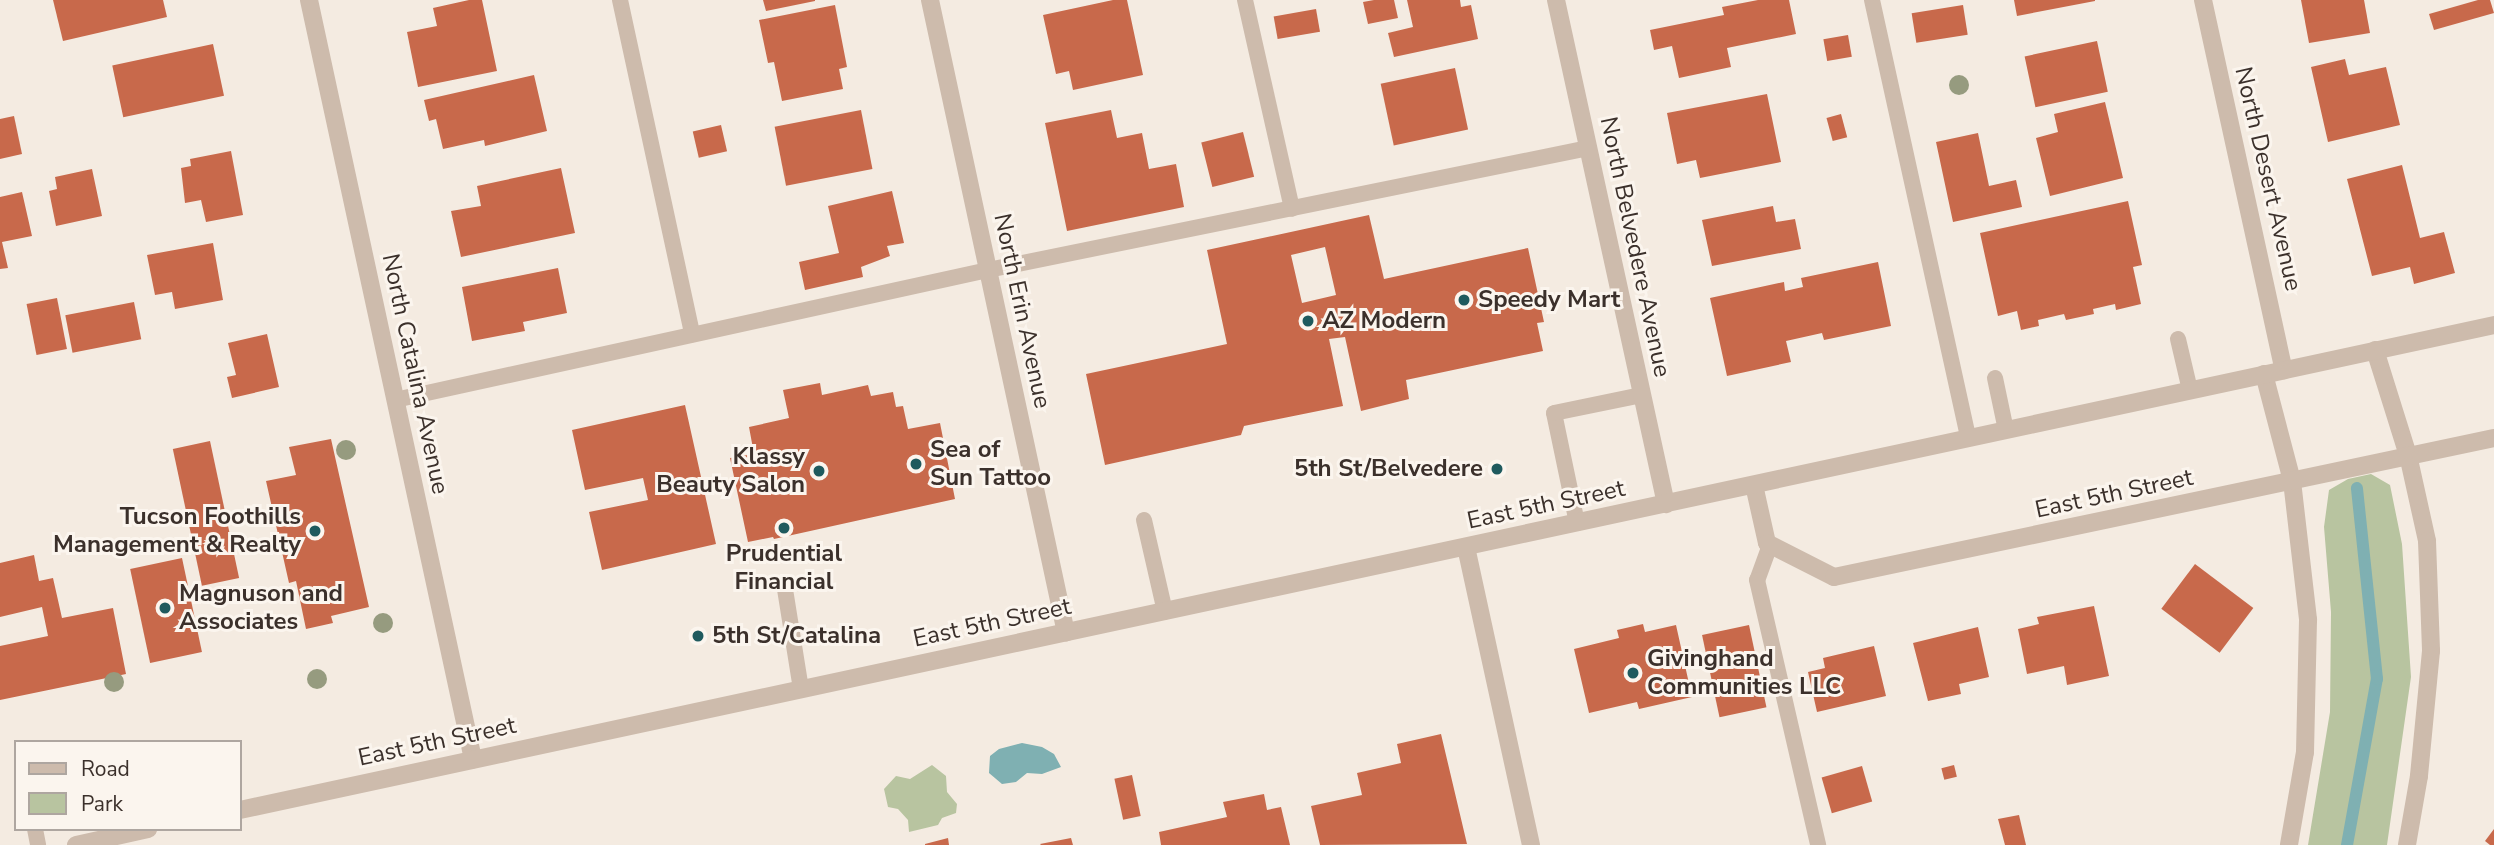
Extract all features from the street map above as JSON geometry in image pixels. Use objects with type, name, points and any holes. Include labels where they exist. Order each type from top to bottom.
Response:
[{"type":"street","name":"North Catalina Avenue","points":[[309,0],[473,759]]},
{"type":"street","name":"North Erin Avenue","points":[[930,0],[1066,633]]},
{"type":"street","name":"North Belvedere Avenue","points":[[1556,0],[1666,504]]},
{"type":"street","name":"North Desert Avenue","points":[[2203,0],[2284,370]]},
{"type":"street","name":"East 5th Street","points":[[242,810],[2494,325]]},
{"type":"street","points":[[2375,350],[2409,455],[2427,541],[2431,651],[2419,776],[2407,845]]},
{"type":"street","points":[[2264,374],[2292,481],[2308,620],[2305,752],[2289,845]]},
{"type":"street","name":"East 5th Street","points":[[1770,545],[1834,577],[2494,438]]},
{"type":"street","points":[[1754,485],[1767,543],[1770,545]]},
{"type":"street","points":[[1466,547],[1531,845]]},
{"type":"street","points":[[76,845],[139,831]]},
{"type":"lane","points":[[620,0],[692,334]]},
{"type":"lane","points":[[1245,0],[1292,209]]},
{"type":"lane","points":[[1871,0],[1968,438]]},
{"type":"lane","points":[[395,400],[988,270],[1588,148]]},
{"type":"lane","points":[[2178,339],[2190,390]]},
{"type":"lane","points":[[1995,378],[2006,430]]},
{"type":"lane","points":[[1577,523],[1554,413],[1642,395]]},
{"type":"lane","points":[[1144,520],[1165,612]]},
{"type":"lane","points":[[1770,545],[1757,580],[1818,845]]},
{"type":"lane","points":[[784,583],[802,689]]},
{"type":"green space","points":[[2371,474],[2390,485],[2402,544],[2411,677],[2387,845],[2308,845],[2330,712],[2331,612],[2324,527],[2329,490],[2348,479]]},
{"type":"green space","points":[[932,765],[946,776],[947,792],[957,804],[956,813],[942,818],[938,825],[909,832],[908,820],[898,809],[888,807],[884,789],[896,776],[910,779]]},
{"type":"water","points":[[1022,743],[1042,747],[1054,754],[1061,767],[1042,774],[1027,773],[1016,782],[1002,784],[989,773],[990,756],[999,749]]},
{"type":"building","points":[[53,0],[163,0],[167,17],[63,41]]},
{"type":"building","points":[[482,0],[497,71],[418,87],[407,32],[437,26],[433,8]]},
{"type":"building","points":[[763,0],[815,0],[815,1],[766,11]]},
{"type":"building","points":[[1113,0],[1127,0],[1143,75],[1073,90],[1069,71],[1056,74],[1043,15]]},
{"type":"building","points":[[1394,0],[1398,18],[1368,24],[1363,2]]},
{"type":"building","points":[[1407,0],[1460,0],[1461,7],[1471,5],[1478,39],[1394,57],[1388,33],[1413,27]]},
{"type":"building","points":[[1758,0],[1789,0],[1796,34],[1727,48],[1731,67],[1679,78],[1672,46],[1654,50],[1650,30],[1724,15],[1722,7]]},
{"type":"building","points":[[2014,0],[2095,0],[2095,1],[2017,16]]},
{"type":"building","points":[[2301,0],[2364,0],[2370,33],[2309,43]]},
{"type":"building","points":[[2478,0],[2490,0],[2494,13],[2434,30],[2429,14]]},
{"type":"building","points":[[835,5],[847,67],[839,69],[843,89],[782,101],[774,62],[768,63],[759,20]]},
{"type":"building","points":[[1963,5],[1968,35],[1916,43],[1912,13]]},
{"type":"building","points":[[1316,9],[1320,32],[1278,39],[1274,16]]},
{"type":"building","points":[[1848,35],[1852,57],[1827,61],[1823,39]]},
{"type":"building","points":[[2097,41],[2108,92],[2035,107],[2025,56]]},
{"type":"building","points":[[213,44],[224,96],[123,117],[112,65]]},
{"type":"building","points":[[2345,59],[2349,75],[2386,67],[2400,125],[2328,142],[2311,67]]},
{"type":"building","points":[[1455,68],[1468,130],[1394,145],[1381,84]]},
{"type":"building","points":[[534,75],[547,131],[485,146],[484,140],[443,149],[436,119],[429,121],[424,100]]},
{"type":"building","points":[[1767,94],[1781,162],[1700,178],[1696,160],[1677,164],[1667,113]]},
{"type":"building","points":[[2105,102],[2123,178],[2050,196],[2036,138],[2058,132],[2054,114]]},
{"type":"building","points":[[861,110],[872,169],[786,186],[775,127]]},
{"type":"building","points":[[1111,110],[1117,138],[1142,133],[1149,169],[1176,164],[1184,207],[1067,231],[1045,123]]},
{"type":"building","points":[[1841,114],[1847,137],[1833,141],[1827,118]]},
{"type":"building","points":[[14,116],[22,154],[0,159],[0,119]]},
{"type":"building","points":[[721,125],[727,151],[699,158],[693,132]]},
{"type":"building","points":[[1243,132],[1254,177],[1212,187],[1201,142]]},
{"type":"building","points":[[1978,133],[1989,186],[2016,180],[2022,207],[1953,222],[1936,142]]},
{"type":"building","points":[[231,151],[243,215],[206,222],[201,200],[185,203],[181,168],[191,166],[190,159]]},
{"type":"building","points":[[2402,165],[2420,238],[2444,232],[2455,273],[2414,284],[2410,267],[2372,276],[2347,179]]},
{"type":"building","points":[[561,168],[575,233],[461,257],[451,211],[481,206],[477,186]]},
{"type":"building","points":[[92,169],[102,216],[56,226],[49,191],[57,189],[55,177]]},
{"type":"building","points":[[892,191],[904,243],[887,246],[890,256],[861,267],[863,277],[805,290],[799,262],[839,253],[828,206]]},
{"type":"building","points":[[22,192],[32,236],[2,242],[8,268],[0,269],[0,197]]},
{"type":"building","points":[[2128,201],[2142,265],[2133,267],[2141,304],[2116,310],[2115,304],[2093,309],[2094,314],[2066,320],[2064,314],[2038,320],[2039,326],[2021,330],[2017,311],[1998,316],[1980,233]]},
{"type":"building","points":[[1773,206],[1776,222],[1795,219],[1801,249],[1712,266],[1702,220]]},
{"type":"building","points":[[1369,215],[1384,279],[1528,248],[1544,322],[1537,323],[1543,351],[1406,380],[1409,399],[1361,411],[1345,337],[1329,339],[1343,406],[1244,426],[1241,435],[1105,465],[1086,374],[1227,344],[1207,250]],"holes":[[[1325,247],[1336,295],[1302,303],[1291,255]]]},
{"type":"building","points":[[213,243],[223,300],[175,309],[172,292],[155,295],[147,255]]},
{"type":"building","points":[[1878,262],[1891,326],[1824,340],[1822,333],[1786,341],[1791,362],[1727,376],[1710,298],[1784,282],[1785,291],[1803,287],[1801,278]]},
{"type":"building","points":[[558,268],[567,313],[523,322],[525,331],[472,341],[462,287]]},
{"type":"building","points":[[57,298],[67,349],[36,355],[27,304]]},
{"type":"building","points":[[134,302],[141,339],[73,353],[65,315]]},
{"type":"building","points":[[267,334],[279,387],[232,398],[227,377],[236,375],[228,343]]},
{"type":"building","points":[[820,383],[822,395],[868,385],[871,396],[893,392],[896,407],[903,406],[908,429],[940,423],[955,499],[774,539],[773,537],[748,542],[730,458],[754,454],[749,427],[789,418],[783,390]]},
{"type":"building","points":[[685,405],[716,544],[602,570],[589,512],[648,500],[643,478],[585,490],[572,430]]},
{"type":"building","name":"Tucson Foothills Management & Realty","points":[[331,439],[369,607],[331,616],[333,623],[306,629],[296,581],[289,583],[266,481],[296,475],[289,447]]},
{"type":"building","points":[[210,441],[239,578],[202,586],[173,449]]},
{"type":"building","points":[[34,555],[39,581],[53,578],[62,618],[113,608],[126,674],[0,700],[0,646],[48,636],[42,607],[0,617],[0,563]]},
{"type":"building","name":"Magnuson and Associates","points":[[182,558],[202,652],[150,663],[130,569]]},
{"type":"building","points":[[2195,564],[2253,608],[2220,653],[2161,609]]},
{"type":"building","points":[[2094,606],[2109,676],[2067,685],[2064,666],[2027,674],[2018,629],[2039,624],[2037,617]]},
{"type":"building","name":"Givinghand Communities LLC","points":[[1643,624],[1645,632],[1676,625],[1692,697],[1639,709],[1637,702],[1589,713],[1574,649],[1619,638],[1617,630]]},
{"type":"building","points":[[1749,625],[1766,707],[1720,717],[1702,635]]},
{"type":"building","points":[[1978,627],[1989,677],[1959,684],[1961,694],[1928,701],[1913,643]]},
{"type":"building","points":[[1874,646],[1886,696],[1817,712],[1808,672],[1825,668],[1823,658]]},
{"type":"building","points":[[1441,734],[1467,844],[1320,845],[1311,806],[1362,795],[1357,773],[1401,763],[1397,744]]},
{"type":"building","points":[[1954,765],[1957,777],[1944,780],[1941,768]]},
{"type":"building","points":[[1862,766],[1872,802],[1832,813],[1822,778]]},
{"type":"building","points":[[1132,775],[1141,816],[1123,820],[1114,779]]},
{"type":"building","points":[[1264,794],[1267,810],[1281,807],[1290,845],[1161,845],[1159,832],[1227,817],[1223,802]]},
{"type":"building","points":[[2019,815],[2026,845],[2005,845],[1998,819]]},
{"type":"building","points":[[2494,829],[2494,845],[2490,845],[2485,841]]},
{"type":"building","points":[[948,838],[949,845],[925,845],[925,844]]},
{"type":"building","points":[[1071,838],[1073,845],[1040,844]]},
{"type":"waterway","points":[[2347,845],[2377,679],[2357,488]]},
{"type":"place","name":"Speedy Mart","points":[[1464,300]]},
{"type":"place","name":"AZ Modern","points":[[1308,321]]},
{"type":"place","name":"Sea of Sun Tattoo","points":[[916,464]]},
{"type":"place","name":"5th St/Belvedere","points":[[1497,469]]},
{"type":"place","name":"Klassy Beauty Salon","points":[[819,471]]},
{"type":"place","name":"Prudential Financial","points":[[784,528]]},
{"type":"place","name":"Tucson Foothills Management & Realty","points":[[315,531]]},
{"type":"place","name":"Magnuson and Associates","points":[[165,608]]},
{"type":"place","name":"5th St/Catalina","points":[[698,636]]},
{"type":"place","name":"Givinghand Communities LLC","points":[[1633,673]]}]
